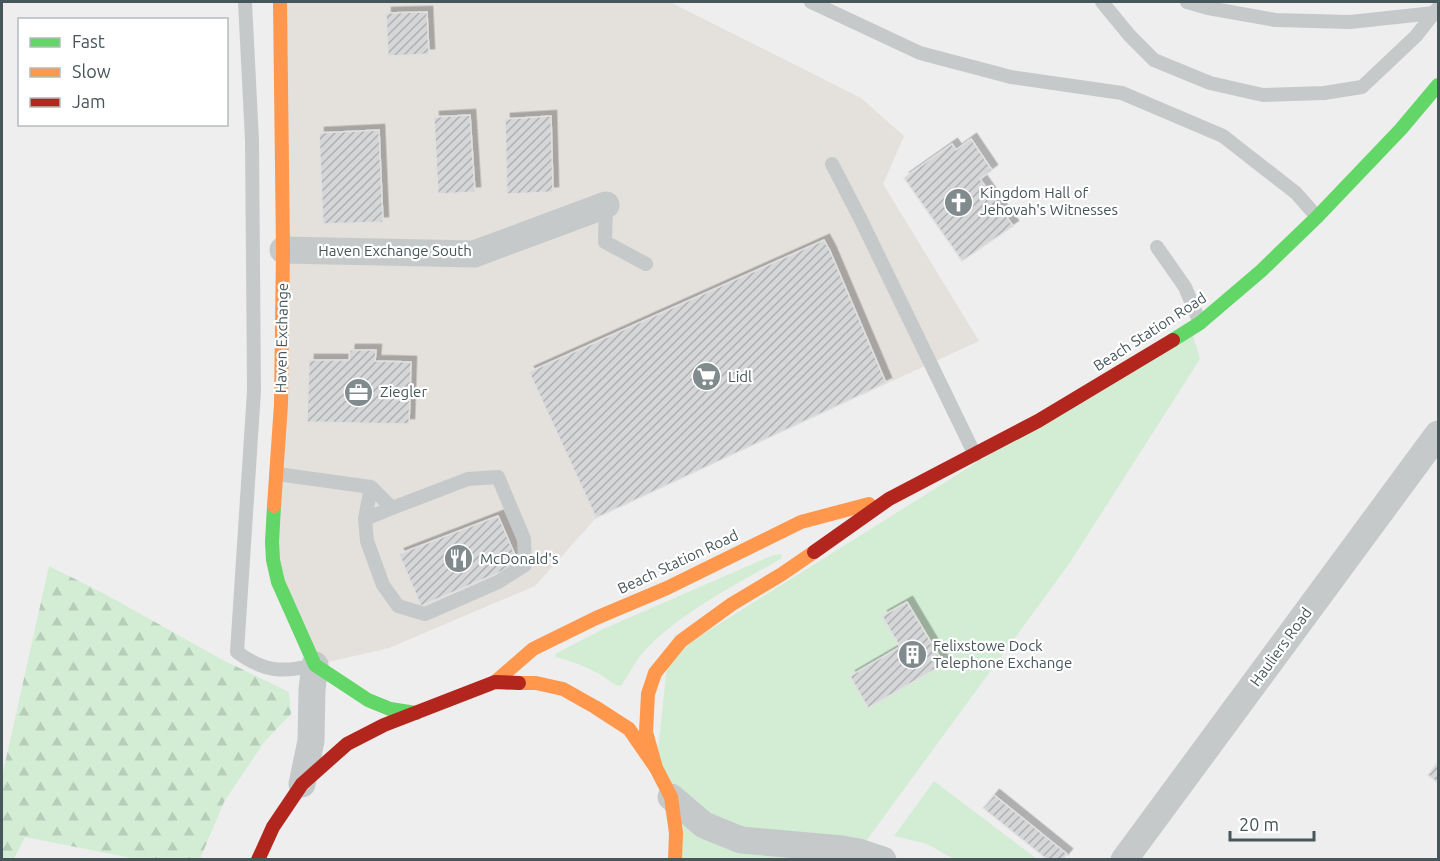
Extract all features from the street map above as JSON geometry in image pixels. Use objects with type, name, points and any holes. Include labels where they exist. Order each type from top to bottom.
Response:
[{"type":"main road","name":"Haven Exchange","points":[[280,2],[283,250],[281,404],[272,542],[278,582],[315,665]]},
{"type":"main road","name":"Beach Station Road","points":[[656,768],[646,732],[648,694],[655,673],[681,641],[732,604],[782,574],[889,500],[1048,416],[1200,322],[1261,272],[1317,217],[1401,129],[1438,85]]},
{"type":"main road","name":"Beach Station Road","points":[[495,682],[533,649],[596,618],[667,588],[801,522],[889,500]]},
{"type":"main road","points":[[315,665],[368,700],[390,709],[416,713]]},
{"type":"main road","points":[[258,860],[273,827],[302,784],[347,744],[384,725],[495,682],[536,683],[563,689],[629,729],[656,768],[671,797],[676,833],[675,860]]},
{"type":"street","name":"Haven Exchange South","points":[[283,250],[474,254],[606,205]]},
{"type":"street","name":"Hauliers Road","points":[[1124,860],[1438,434]]},
{"type":"street","name":"Haven Exchange","points":[[302,784],[311,741],[315,665]]},
{"type":"street","points":[[671,797],[704,825],[741,840],[842,849],[884,860]]},
{"type":"lane","points":[[245,2],[252,140],[254,391],[237,652],[252,663],[279,670],[296,670],[315,665]]},
{"type":"lane","points":[[811,2],[920,53],[1011,77],[1122,93],[1223,136],[1296,193],[1317,217]]},
{"type":"lane","points":[[1102,2],[1130,36],[1154,60],[1210,83],[1263,94],[1324,93],[1362,87],[1416,36],[1436,10]]},
{"type":"lane","points":[[1187,2],[1275,20],[1350,22],[1436,10]]},
{"type":"lane","points":[[832,164],[975,454]]},
{"type":"lane","points":[[606,205],[605,242],[646,264]]},
{"type":"lane","points":[[1157,247],[1185,287],[1200,322]]},
{"type":"lane","points":[[277,474],[371,487],[392,508]]},
{"type":"lane","points":[[365,519],[468,478],[498,477],[524,539],[525,565],[498,582],[425,614],[398,606],[383,585],[367,541],[365,519],[371,487]]},
{"type":"shaded area","points":[[280,2],[670,2],[861,98],[904,136],[883,184],[979,341],[596,518],[535,586],[389,648],[315,665],[278,582]]},
{"type":"green space","points":[[1191,328],[1200,359],[1069,564],[853,859],[675,859],[656,768],[668,656]]},
{"type":"green space","points":[[781,554],[782,558],[688,614],[655,640],[635,663],[621,686],[574,662],[556,657],[555,654],[603,629],[773,555]]},
{"type":"green space","points":[[49,566],[103,593],[223,660],[289,692],[291,714],[265,741],[224,802],[200,859],[136,859],[25,837],[14,859],[2,859],[2,777]]},
{"type":"green space","points":[[934,781],[1037,859],[954,859],[927,844],[894,836]]},
{"type":"building","points":[[427,12],[429,54],[388,56],[386,13]]},
{"type":"building","points":[[470,115],[475,192],[438,194],[434,117]]},
{"type":"building","points":[[551,116],[553,192],[507,194],[505,119]]},
{"type":"building","points":[[379,130],[383,222],[323,224],[319,133]]},
{"type":"building","name":"Kingdom Hall of Jehovah's Witnesses","points":[[971,139],[992,170],[980,179],[1013,226],[962,261],[904,178],[952,144],[956,150]]},
{"type":"building","name":"Lidl","points":[[824,240],[886,383],[596,518],[529,372]]},
{"type":"building","name":"Ziegler","points":[[350,350],[376,350],[375,361],[411,362],[409,424],[307,422],[309,360],[349,360]]},
{"type":"building","name":"McDonald's","points":[[498,516],[519,564],[421,606],[399,554]]},
{"type":"building","name":"Felixstowe Dock Telephone Exchange","points":[[907,602],[944,664],[868,708],[850,676],[900,647],[882,616]]},
{"type":"building","points":[[1438,762],[1438,783],[1428,775]]},
{"type":"building","points":[[994,795],[1067,854],[1062,860],[1048,860],[983,808]]},
{"type":"traffic: fast","points":[[1173,340],[1200,323],[1261,271],[1317,217],[1401,129],[1438,85]]},
{"type":"traffic: fast","points":[[274,506],[272,542],[278,582],[315,665],[368,700],[390,709],[416,713]]},
{"type":"traffic: slow","points":[[274,506],[281,404],[283,250],[280,2]]},
{"type":"traffic: slow","points":[[495,682],[533,649],[596,618],[667,588],[801,522],[869,504]]},
{"type":"traffic: slow","points":[[656,768],[646,732],[648,694],[655,673],[681,641],[732,604],[814,552]]},
{"type":"traffic: slow","points":[[519,683],[536,683],[563,689],[629,729],[656,768],[671,797],[676,833],[675,860]]},
{"type":"traffic: jam","points":[[814,552],[889,499],[1038,421],[1173,340]]},
{"type":"traffic: jam","points":[[258,860],[273,827],[302,784],[347,744],[384,725],[495,682],[519,683]]},
{"type":"place","name":"Kingdom Hall of Jehovah's Witnesses","points":[[959,202]]},
{"type":"place","name":"Lidl","points":[[707,377]]},
{"type":"place","name":"Ziegler","points":[[359,392]]},
{"type":"place","name":"McDonald's","points":[[459,559]]},
{"type":"place","name":"Felixstowe Dock Telephone Exchange","points":[[912,655]]}]
